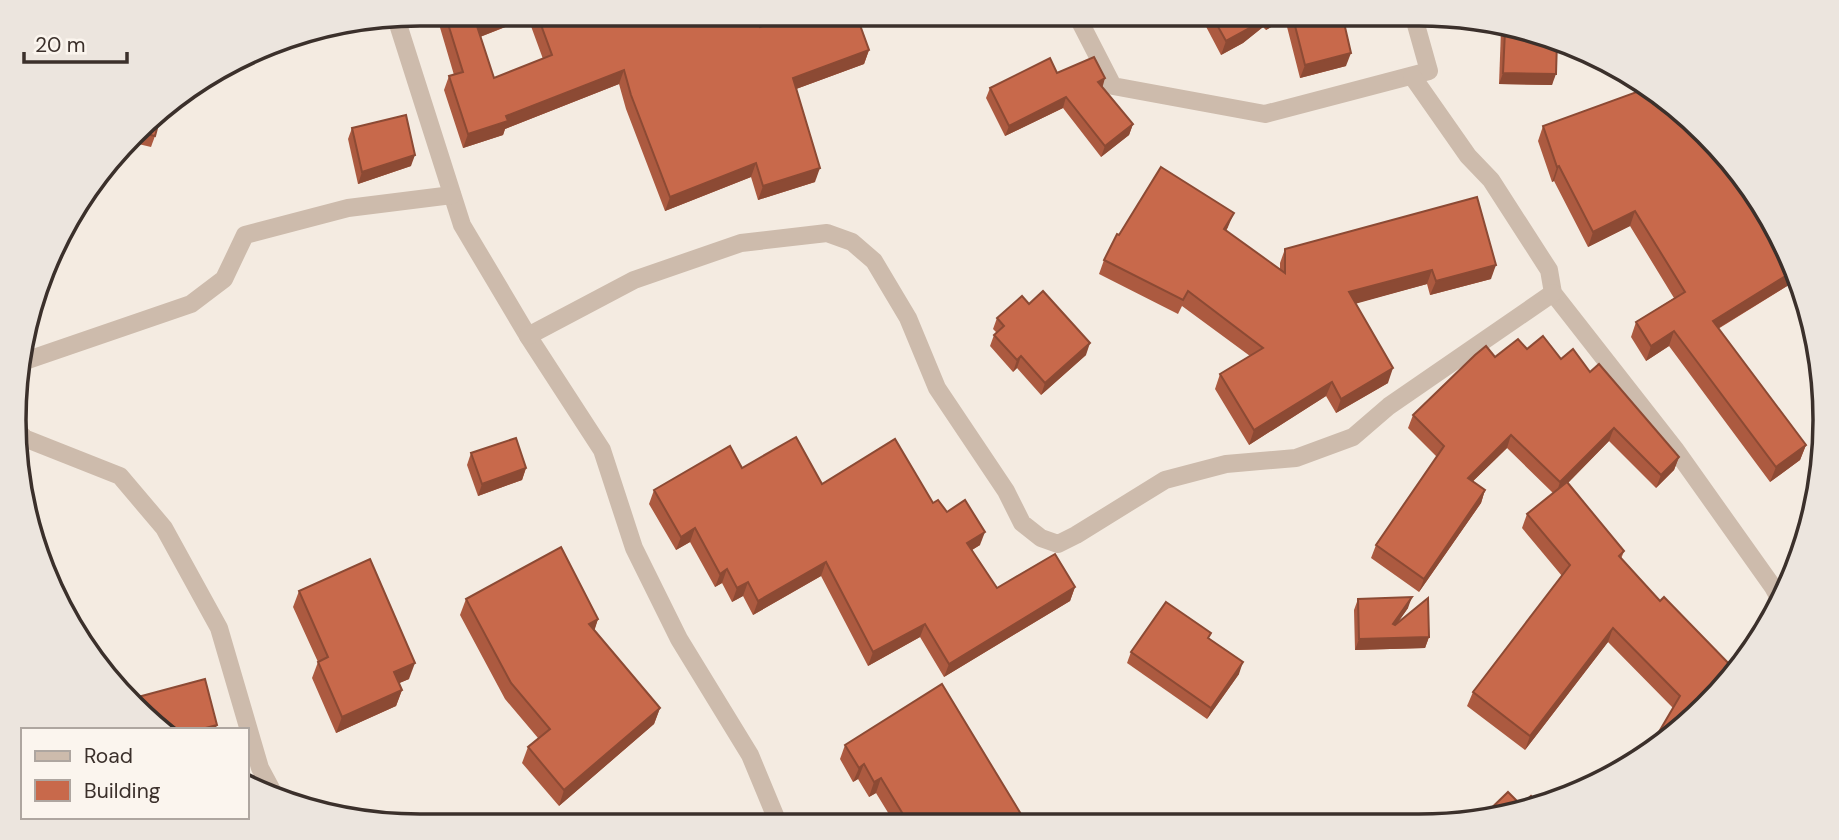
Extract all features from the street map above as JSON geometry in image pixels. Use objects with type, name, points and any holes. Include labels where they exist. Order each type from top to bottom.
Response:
[{"type":"street","points":[[1082,26],[1113,86],[1265,114],[1429,71],[1416,26]]},
{"type":"street","points":[[399,27],[462,225],[528,336],[602,450],[634,548],[679,639],[750,755],[774,814]]},
{"type":"street","points":[[1412,76],[1468,156],[1491,180],[1549,270],[1553,293],[1675,449],[1774,589]]},
{"type":"street","points":[[32,359],[191,304],[224,279],[245,234],[348,208],[452,195]]},
{"type":"street","points":[[528,336],[634,280],[741,243],[827,233],[852,242],[874,261],[908,318],[937,387],[1006,491],[1023,523],[1041,538],[1058,544],[1165,480],[1226,464],[1296,458],[1353,437],[1389,406],[1553,293]]},
{"type":"street","points":[[27,439],[120,476],[164,528],[219,628],[242,728]]},
{"type":"street","points":[[248,752],[253,773]]},
{"type":"building","points":[[449,26],[477,26],[494,78],[552,55],[541,26],[860,26],[869,50],[793,78],[820,168],[763,186],[756,163],[670,197],[624,70],[506,116],[508,121],[468,134],[449,76],[463,72]]},
{"type":"building","points":[[1218,26],[1252,26],[1248,29],[1226,41]]},
{"type":"building","points":[[1295,26],[1345,26],[1351,53],[1305,65]]},
{"type":"building","points":[[1505,36],[1557,51],[1556,74],[1503,73]]},
{"type":"building","points":[[1094,57],[1105,78],[1098,82],[1133,124],[1105,146],[1066,97],[1009,126],[990,88],[1050,58],[1057,73]]},
{"type":"building","points":[[1636,92],[1679,124],[1715,160],[1760,223],[1786,276],[1713,321],[1806,445],[1776,467],[1674,331],[1651,346],[1636,322],[1685,292],[1635,211],[1593,232],[1559,166],[1557,167],[1543,126]]},
{"type":"building","points":[[406,115],[415,155],[362,172],[352,128]]},
{"type":"building","points":[[1161,167],[1234,213],[1224,229],[1285,273],[1285,249],[1477,197],[1496,265],[1436,281],[1432,270],[1349,292],[1393,368],[1341,399],[1332,382],[1254,430],[1220,374],[1263,348],[1188,291],[1183,300],[1104,260],[1117,234],[1119,235]]},
{"type":"building","points":[[1043,291],[1090,343],[1045,383],[1021,356],[1017,360],[994,335],[1004,326],[997,318],[1022,296],[1029,304]]},
{"type":"building","points":[[1543,336],[1561,359],[1573,349],[1590,372],[1599,364],[1679,457],[1661,475],[1614,428],[1560,482],[1511,435],[1468,478],[1485,490],[1424,579],[1376,545],[1444,446],[1413,415],[1486,346],[1495,357],[1518,339],[1527,349]]},
{"type":"building","points":[[796,437],[822,484],[895,439],[933,503],[938,500],[947,512],[965,500],[985,532],[967,543],[997,588],[1055,554],[1075,587],[949,664],[925,624],[873,652],[826,562],[758,601],[748,582],[737,588],[727,569],[720,574],[695,528],[681,537],[654,490],[730,446],[742,468]]},
{"type":"building","points":[[516,438],[526,468],[482,484],[471,453]]},
{"type":"building","points":[[1567,482],[1624,551],[1619,556],[1660,601],[1664,597],[1728,663],[1679,716],[1659,732],[1680,696],[1613,628],[1530,736],[1473,692],[1570,565],[1527,514]]},
{"type":"building","points":[[561,547],[598,619],[589,624],[660,708],[564,790],[528,747],[550,729],[511,683],[466,599]]},
{"type":"building","points":[[370,559],[415,663],[394,672],[402,690],[342,717],[318,662],[328,657],[299,591]]},
{"type":"building","points":[[1412,597],[1393,624],[1428,598],[1429,637],[1359,639],[1358,599]]},
{"type":"building","points":[[1166,602],[1211,633],[1208,638],[1243,662],[1211,708],[1131,652]]},
{"type":"building","points":[[205,679],[217,725],[206,728],[175,728],[140,696]]},
{"type":"building","points":[[942,684],[1021,814],[903,814],[881,778],[874,782],[864,764],[859,768],[845,745]]},
{"type":"building","points":[[1508,792],[1517,801],[1496,806],[1493,806]]}]
